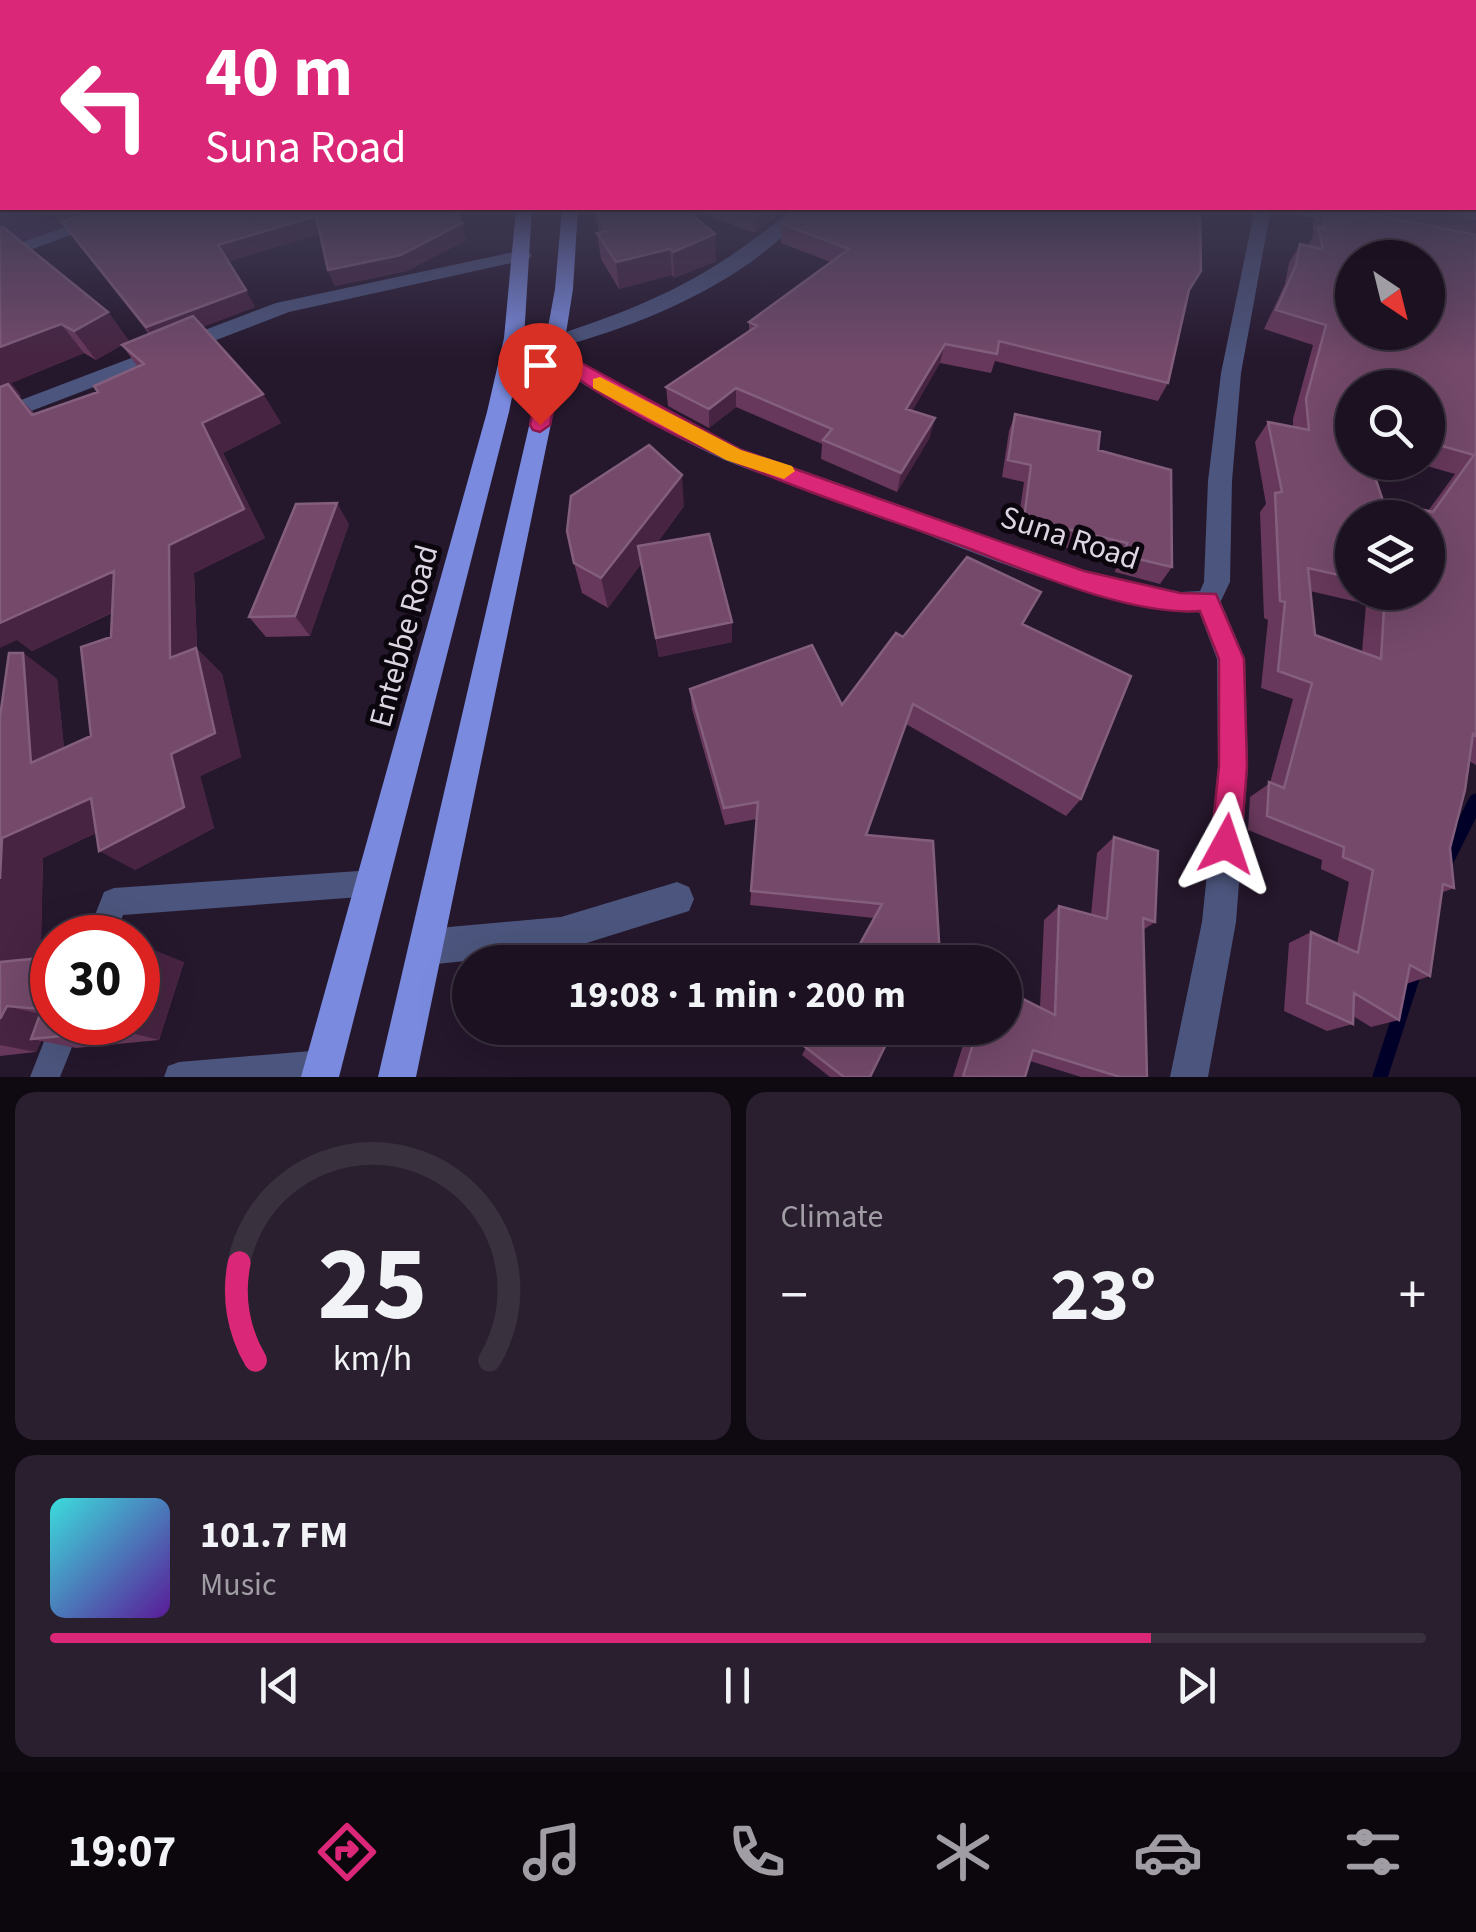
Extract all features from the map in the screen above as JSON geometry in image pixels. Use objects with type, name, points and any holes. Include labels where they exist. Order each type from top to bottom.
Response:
[{"type":"main road","name":"Entebbe Road","points":[[322,1071],[498,412],[514,338],[523,258]]},
{"type":"main road","points":[[397,1077],[482,708],[555,348],[567,258]]},
{"type":"street","points":[[0,416],[284,307],[508,258]]},
{"type":"street","points":[[555,348],[668,301],[739,258]]},
{"type":"street","points":[[1189,1077],[1219,922],[1233,766],[1231,659],[1208,601],[1217,582],[1220,481],[1231,373],[1253,258]]},
{"type":"street","name":"Suna Road","points":[[555,348],[588,378],[734,455],[1083,581],[1180,603],[1208,601]]},
{"type":"street","points":[[427,948],[561,934],[677,899]]},
{"type":"lane","points":[[109,915],[114,902],[373,883]]},
{"type":"lane","points":[[45,1077],[57,1045]]},
{"type":"lane","points":[[179,1077],[322,1071]]},
{"type":"building","points":[[0,258],[42,258],[108,312],[74,331],[61,324],[0,347]]},
{"type":"building","points":[[91,258],[226,258],[246,290],[146,327]]},
{"type":"building","points":[[325,258],[385,258],[328,270]]},
{"type":"building","points":[[836,258],[1201,258],[1201,271],[1189,290],[1168,383],[999,341],[997,354],[945,344],[906,409],[935,418],[901,473],[823,440],[832,429],[736,388],[709,409],[666,387],[757,326],[749,322]]},
{"type":"building","points":[[1297,258],[1335,258],[1335,350],[1445,350],[1445,258],[1476,258],[1476,736],[1473,734],[1465,790],[1450,848],[1454,888],[1443,884],[1430,976],[1410,965],[1399,1020],[1354,993],[1353,1024],[1307,1003],[1311,932],[1358,953],[1373,870],[1343,857],[1344,847],[1267,816],[1269,782],[1284,788],[1312,683],[1278,671],[1285,602],[1280,601],[1275,493],[1282,492],[1268,422],[1309,430],[1306,399],[1326,325],[1276,310]]},
{"type":"building","points":[[193,316],[263,394],[202,423],[244,509],[169,545],[170,658],[196,648],[215,733],[171,754],[184,807],[99,851],[91,798],[2,838],[0,879],[0,717],[9,653],[23,653],[31,763],[91,736],[81,647],[111,637],[114,571],[0,623],[0,387],[8,384],[32,415],[98,392],[94,386],[144,364],[122,345]]},
{"type":"building","points":[[1015,414],[1100,432],[1098,450],[1171,470],[1172,567],[1125,556],[1127,543],[1024,519],[1031,465],[1008,460]]},
{"type":"building","points":[[649,445],[682,475],[601,578],[574,563],[567,531],[571,496]]},
{"type":"building","points":[[337,503],[295,616],[249,617],[296,504]]},
{"type":"building","points":[[709,534],[732,622],[656,638],[638,546]]},
{"type":"building","points":[[967,557],[1041,592],[1022,624],[1131,676],[1081,799],[913,704],[866,835],[933,841],[939,945],[859,945],[882,904],[751,891],[758,802],[724,808],[690,689],[812,645],[842,705],[896,633],[903,637]]},
{"type":"building","points":[[1114,837],[1158,851],[1155,922],[1143,918],[1147,1077],[1120,1077],[1033,1050],[1025,1077],[963,1077],[973,1045],[1022,1045],[1022,998],[1055,1015],[1059,906],[1107,919]]},
{"type":"building","points":[[30,959],[30,1008],[7,1006],[0,1019],[0,962]]},
{"type":"building","points":[[886,1045],[870,1077],[844,1077],[805,1047]]},
{"type":"waterway","points":[[1445,863],[1476,801]]},
{"type":"waterway","points":[[1380,1077],[1414,972]]},
{"type":"slow traffic","points":[[600,384],[734,455],[784,471]]},
{"type":"route","points":[[540,425],[554,354],[588,378],[734,455],[1083,581],[1180,603],[1208,601],[1226,640],[1233,684],[1233,766],[1226,844]]}]
